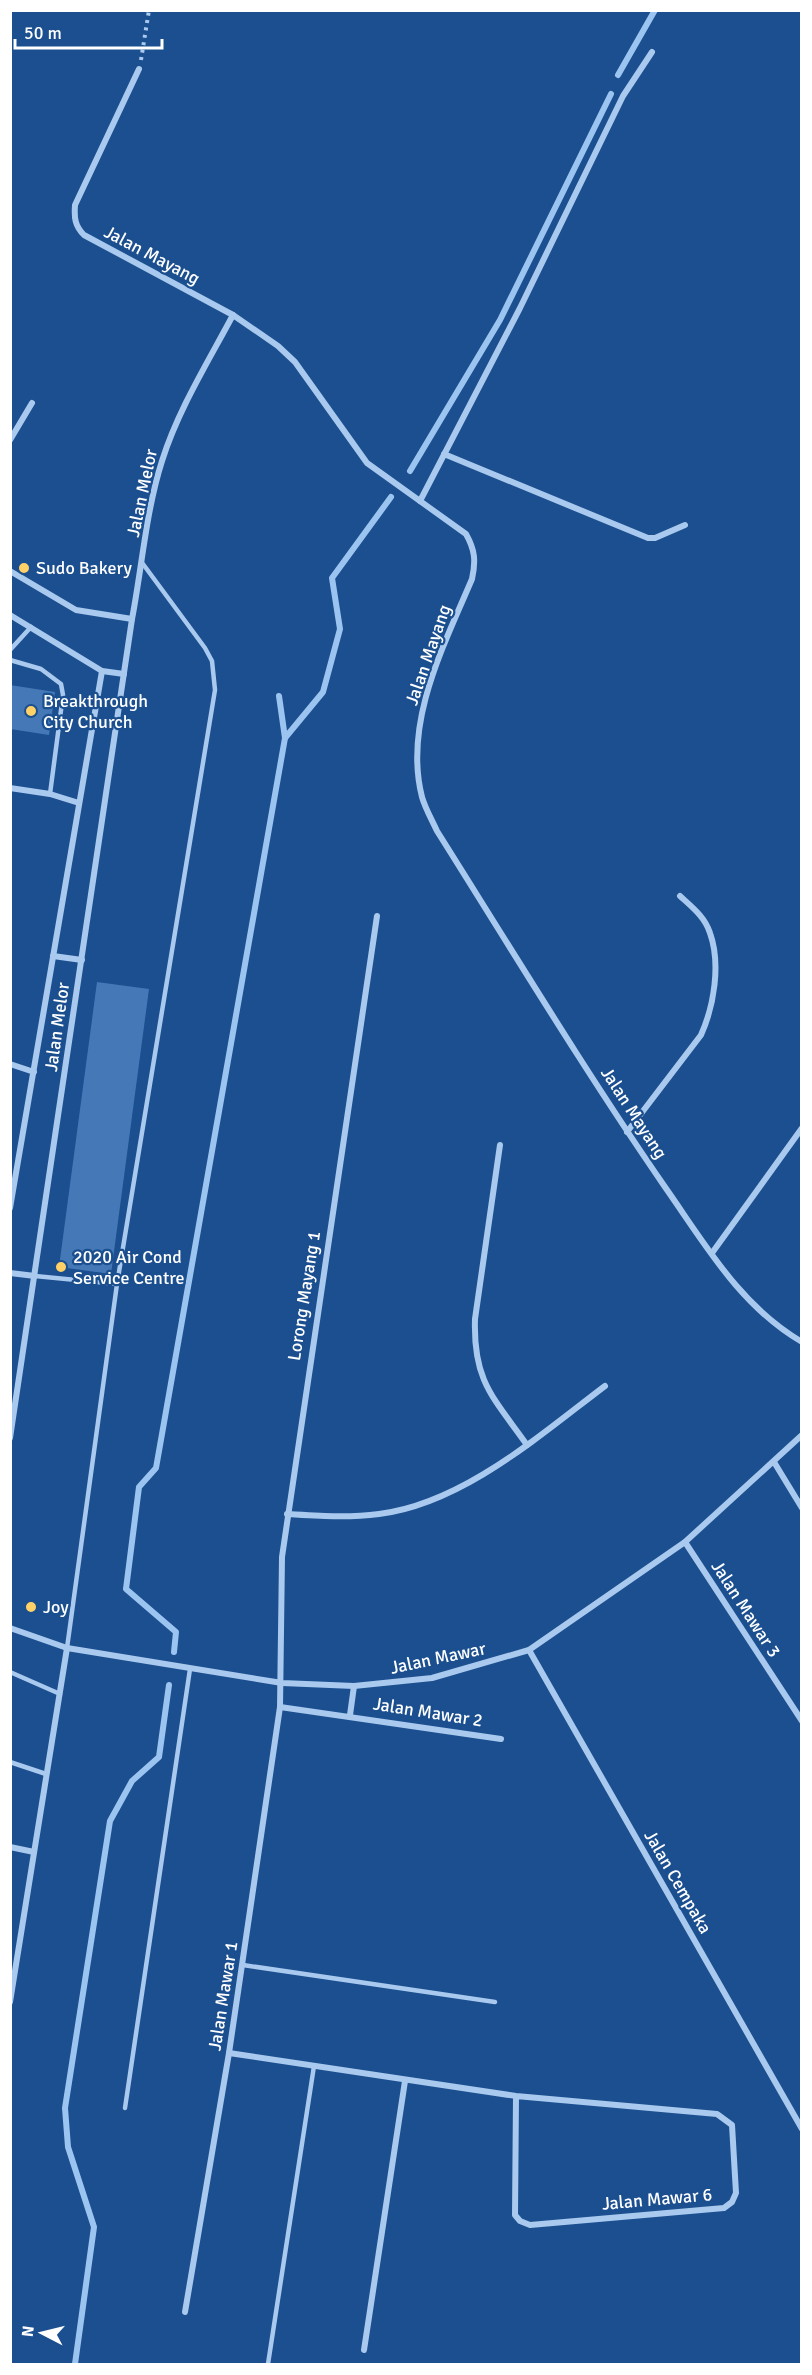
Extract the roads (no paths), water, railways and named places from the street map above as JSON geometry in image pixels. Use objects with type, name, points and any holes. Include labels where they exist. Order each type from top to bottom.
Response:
[{"type":"street","points":[[420,501],[520,308],[623,96],[652,52]]},
{"type":"street","name":"Jalan Mayang","points":[[139,69],[75,205],[74,218],[78,229],[84,235],[260,332],[295,362],[367,463],[466,534],[474,548],[475,564],[472,579],[441,652],[428,694],[418,759],[422,797],[436,831],[627,1132],[712,1253],[755,1308],[781,1330],[801,1342]]},
{"type":"street","name":"Jalan Melor","points":[[10,1438],[132,619],[162,460],[175,427],[232,315]]},
{"type":"street","points":[[10,440],[32,403]]},
{"type":"street","points":[[444,454],[648,538],[655,538],[685,525]]},
{"type":"street","points":[[10,572],[76,610],[132,619]]},
{"type":"street","points":[[10,615],[102,671],[124,674]]},
{"type":"street","name":"Jalan Melor","points":[[10,1208],[102,671]]},
{"type":"street","points":[[10,788],[50,794],[79,803]]},
{"type":"street","points":[[627,1132],[701,1035],[708,1018],[714,961],[710,933],[699,912],[680,896]]},
{"type":"street","name":"Lorong Mayang 1","points":[[282,1683],[279,1598],[287,1514],[377,916]]},
{"type":"street","points":[[53,956],[82,960]]},
{"type":"street","points":[[10,1064],[34,1072]]},
{"type":"street","points":[[712,1253],[801,1128]]},
{"type":"street","points":[[500,1145],[475,1319],[474,1345],[478,1369],[486,1387],[527,1445]]},
{"type":"street","points":[[10,1273],[35,1276]]},
{"type":"street","points":[[287,1514],[332,1517],[381,1514],[424,1503],[472,1480],[527,1445],[605,1386]]},
{"type":"street","name":"Jalan Mawar","points":[[10,1628],[67,1648],[282,1683],[354,1686],[432,1678],[529,1650],[685,1542],[801,1435]]},
{"type":"street","points":[[774,1462],[801,1508]]},
{"type":"street","name":"Jalan Mawar 3","points":[[685,1542],[801,1721]]},
{"type":"street","points":[[10,2002],[67,1648]]},
{"type":"street","name":"Jalan Cempaka","points":[[529,1650],[801,2129]]},
{"type":"street","name":"Jalan Mawar 1","points":[[185,2312],[243,1965],[282,1683]]},
{"type":"street","name":"Jalan Mawar 2","points":[[350,1715],[354,1686]]},
{"type":"street","name":"Jalan Mawar 2","points":[[280,1707],[350,1715],[501,1739]]},
{"type":"street","points":[[10,1847],[34,1852]]},
{"type":"street","name":"Jalan Mawar 6","points":[[229,2053],[516,2096],[717,2114],[726,2118],[732,2125],[736,2193],[732,2202],[724,2208],[530,2225],[520,2222],[515,2215],[516,2096]]},
{"type":"street","points":[[364,2350],[405,2080]]},
{"type":"lane","points":[[67,1648],[117,1284],[215,690],[212,661],[206,648],[143,564]]},
{"type":"lane","points":[[10,650],[31,627]]},
{"type":"lane","points":[[10,660],[41,669],[61,684],[63,695],[50,794]]},
{"type":"lane","points":[[35,1276],[117,1284]]},
{"type":"lane","points":[[125,2108],[190,1669]]},
{"type":"lane","points":[[10,1672],[60,1694]]},
{"type":"lane","points":[[10,1762],[46,1774]]},
{"type":"lane","points":[[243,1965],[495,2002]]},
{"type":"lane","points":[[268,2364],[314,2066]]},
{"type":"waterway","points":[[618,75],[655,10]]},
{"type":"waterway","points":[[410,471],[500,320],[611,94]]},
{"type":"waterway","points":[[174,1652],[176,1632],[126,1589],[139,1487],[156,1468],[285,738],[323,692],[340,629],[332,578],[391,497]]},
{"type":"waterway","points":[[279,696],[285,738]]},
{"type":"waterway","points":[[75,2364],[94,2227],[68,2147],[65,2108],[110,1821],[132,1781],[159,1757],[169,1685]]},
{"type":"place","name":"Sudo Bakery","points":[[24,568]]},
{"type":"place","name":"Breakthrough City Church","points":[[31,711]]},
{"type":"place","name":"2020 Air Cond Service Centre","points":[[61,1267]]},
{"type":"place","name":"Joy","points":[[31,1607]]}]
